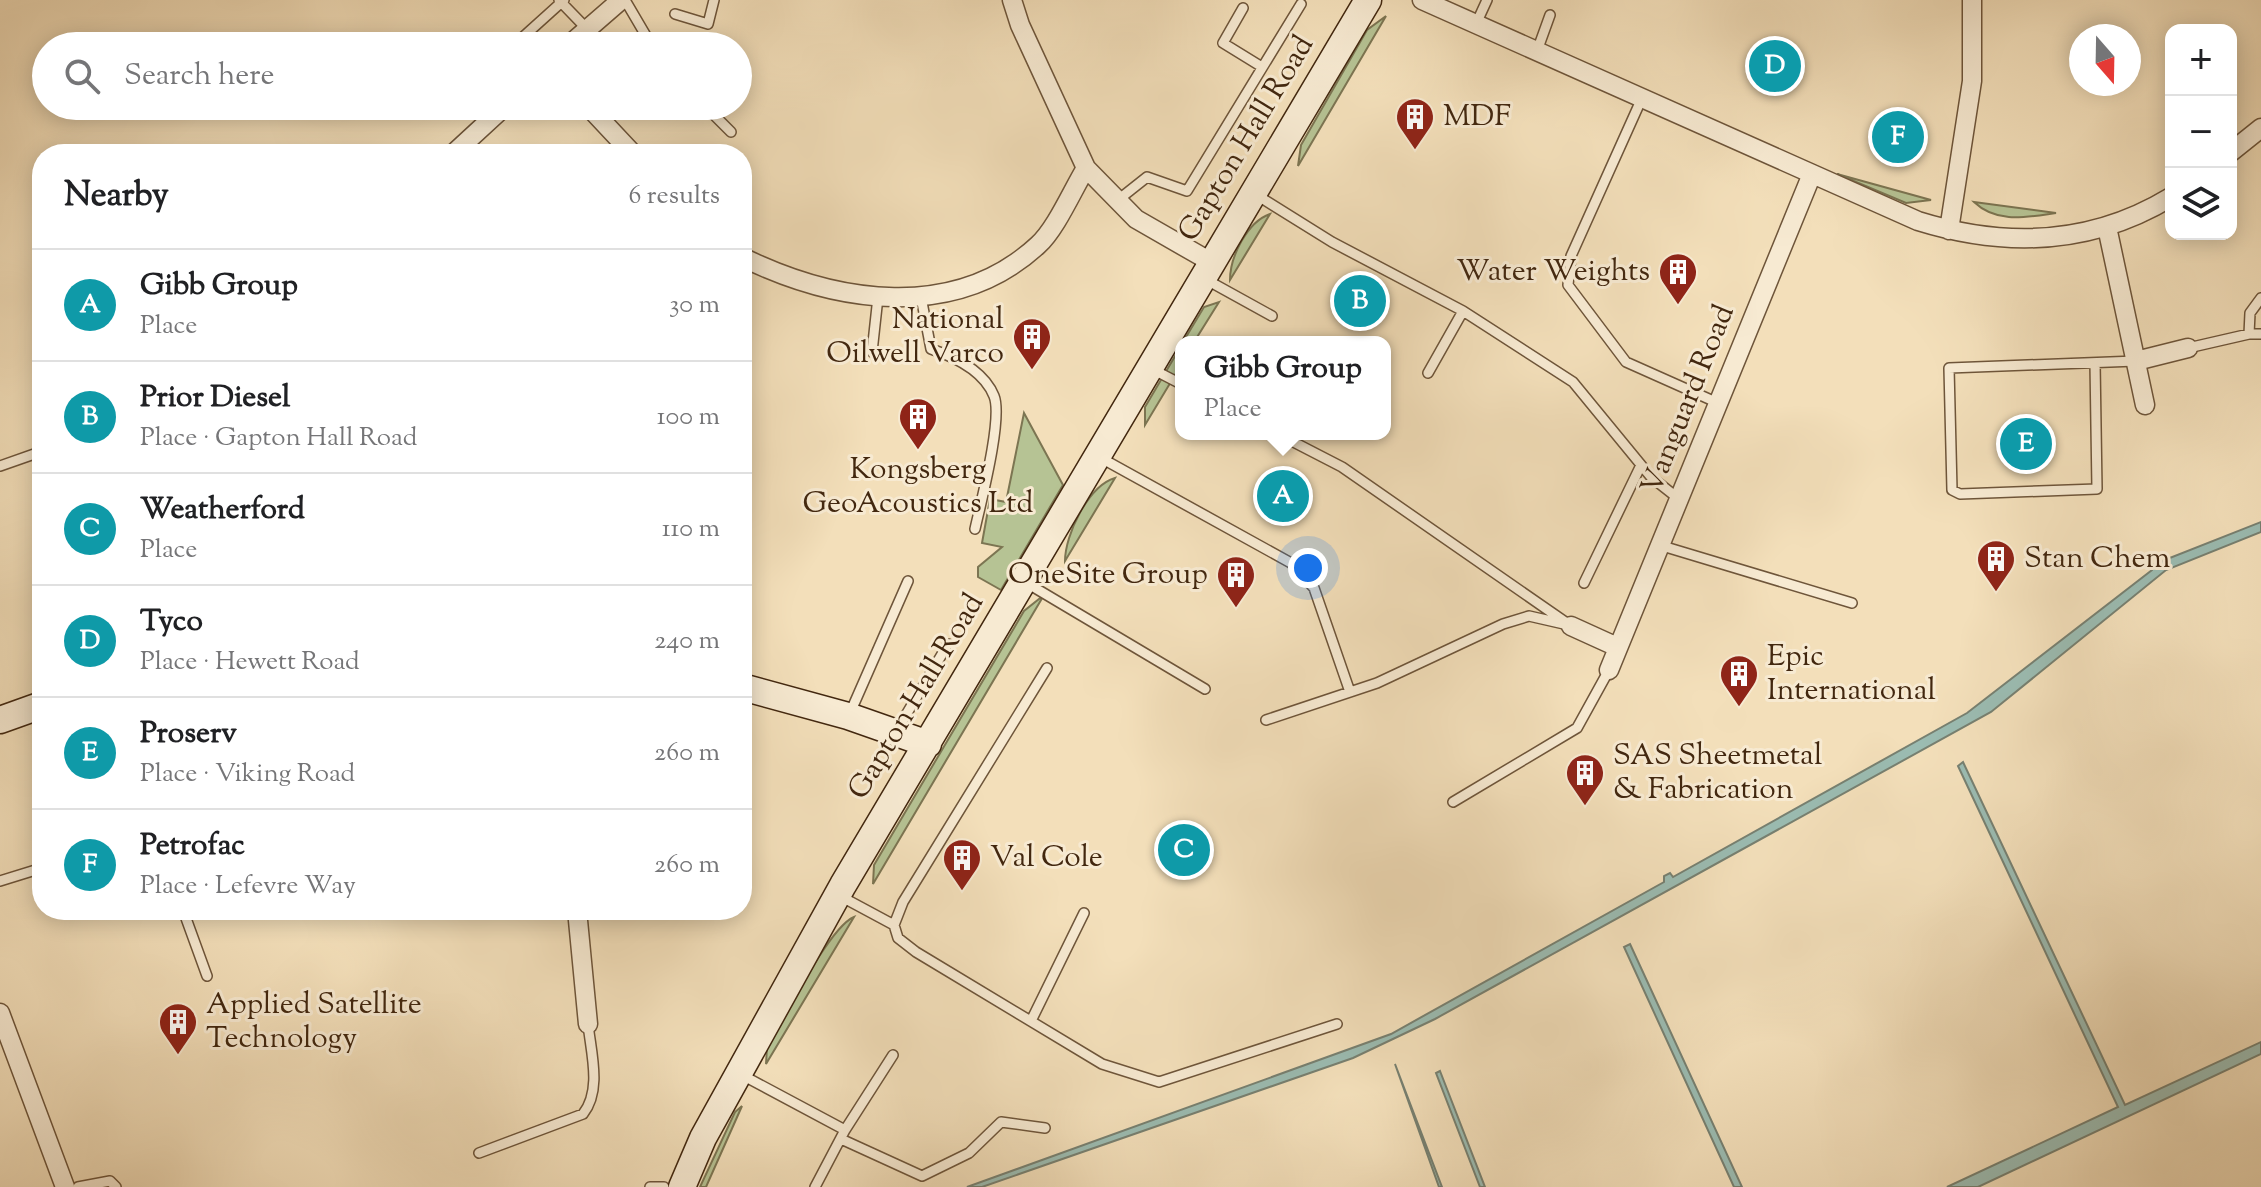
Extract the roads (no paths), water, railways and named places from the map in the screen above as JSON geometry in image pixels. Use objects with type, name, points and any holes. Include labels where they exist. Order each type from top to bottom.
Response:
[{"type":"street","points":[[584,32],[623,0]]},
{"type":"street","points":[[1012,0],[1020,25],[1086,168],[1136,219],[1206,270]]},
{"type":"street","name":"Gapton Hall Road","points":[[682,1187],[703,1138],[837,894],[1368,0]]},
{"type":"street","points":[[1422,0],[1918,221],[1949,230],[1981,236],[2050,239],[2107,227],[2165,200]]},
{"type":"street","points":[[1949,230],[1972,81],[1972,0]]},
{"type":"street","points":[[464,144],[490,120]]},
{"type":"street","points":[[601,120],[624,144]]},
{"type":"street","points":[[2237,147],[2261,128]]},
{"type":"street","points":[[752,262],[782,277],[878,297],[939,296],[990,281],[1040,244],[1086,168]]},
{"type":"street","name":"Vanguard Road","points":[[1609,670],[1615,646],[1679,499],[1812,174]]},
{"type":"street","points":[[2107,227],[2145,405]]},
{"type":"street","points":[[2136,361],[2188,348]]},
{"type":"street","points":[[1571,626],[1615,646]]},
{"type":"street","points":[[752,690],[848,716],[928,744]]},
{"type":"street","points":[[0,720],[32,712]]},
{"type":"street","points":[[578,920],[588,1024]]},
{"type":"street","points":[[0,1013],[65,1187]]},
{"type":"lane","points":[[623,0],[643,32]]},
{"type":"lane","points":[[675,14],[708,24],[714,0]]},
{"type":"lane","points":[[1476,24],[1487,0]]},
{"type":"lane","points":[[528,32],[561,1],[587,29]]},
{"type":"lane","points":[[1118,200],[1147,177],[1187,191],[1301,4]]},
{"type":"lane","points":[[1243,8],[1223,43],[1262,67]]},
{"type":"lane","points":[[1537,51],[1550,15]]},
{"type":"lane","points":[[1642,98],[1571,256],[1568,285],[1626,362],[1718,403]]},
{"type":"lane","points":[[719,120],[731,132]]},
{"type":"lane","points":[[1253,192],[1332,242],[1463,311],[1573,382],[1641,465],[1679,499]]},
{"type":"lane","points":[[1206,270],[1272,316]]},
{"type":"lane","points":[[872,352],[878,297]]},
{"type":"lane","points":[[921,297],[931,349],[968,367],[994,396],[998,412],[975,529]]},
{"type":"lane","points":[[2249,334],[2250,313],[2261,298]]},
{"type":"lane","points":[[1428,373],[1463,311]]},
{"type":"lane","points":[[2188,348],[2261,334]]},
{"type":"lane","points":[[2095,363],[2097,489],[1960,494],[1952,490],[1949,482],[1949,368],[2136,361]]},
{"type":"lane","points":[[1149,367],[1175,381]]},
{"type":"lane","points":[[1290,440],[1342,467],[1571,626]]},
{"type":"lane","points":[[0,466],[32,455]]},
{"type":"lane","points":[[1098,457],[1291,563],[1314,588],[1350,692]]},
{"type":"lane","points":[[1584,583],[1641,465]]},
{"type":"lane","points":[[1659,545],[1852,603]]},
{"type":"lane","points":[[1022,580],[1205,689]]},
{"type":"lane","points":[[848,716],[908,581]]},
{"type":"lane","points":[[1266,720],[1377,683],[1503,624],[1529,616],[1571,626]]},
{"type":"lane","points":[[895,733],[948,644]]},
{"type":"lane","points":[[894,925],[957,811],[1047,668]]},
{"type":"lane","points":[[1453,802],[1577,728],[1609,670]]},
{"type":"lane","points":[[0,881],[32,871]]},
{"type":"lane","points":[[837,894],[894,925],[898,938],[916,952],[1102,1064],[1159,1082],[1337,1024]]},
{"type":"lane","points":[[1031,1021],[1084,913]]},
{"type":"lane","points":[[187,920],[207,976]]},
{"type":"lane","points":[[479,1153],[583,1114],[592,1102],[594,1088],[588,1024]]},
{"type":"lane","points":[[815,1187],[843,1134],[893,1055]]},
{"type":"lane","points":[[739,1073],[922,1176],[969,1153],[1001,1122],[1045,1128]]},
{"type":"lane","points":[[78,1187],[96,1181],[110,1181],[116,1187]]},
{"type":"lane","points":[[650,1187],[664,1187]]},
{"type":"water","points":[[2261,522],[2261,532],[2166,570],[1991,712],[1435,1019],[1353,1058],[982,1187],[967,1187],[1391,1034],[1664,882],[1664,876],[1670,873],[1673,877],[1967,713],[2152,570],[2152,565]]},
{"type":"water","points":[[1963,762],[2125,1105],[2261,1042],[2261,1054],[1978,1187],[1947,1187],[2118,1107],[1958,766]]},
{"type":"water","points":[[1630,944],[1742,1187],[1734,1187],[1624,947]]},
{"type":"water","points":[[1395,1064],[1442,1187],[1439,1187]]},
{"type":"water","points":[[1440,1071],[1485,1187],[1480,1187],[1436,1073]]},
{"type":"place","name":"Tyco","points":[[1775,66]]},
{"type":"place","name":"Petrofac","points":[[1898,137]]},
{"type":"place","name":"MDF","points":[[1415,151]]},
{"type":"place","name":"Prior Diesel","points":[[1360,301]]},
{"type":"place","name":"Water Weights","points":[[1678,306]]},
{"type":"place","name":"National Oilwell Varco","points":[[1032,371]]},
{"type":"place","name":"Proserv","points":[[2026,444]]},
{"type":"place","name":"Kongsberg GeoAcoustics Ltd","points":[[918,451]]},
{"type":"place","name":"Gibb Group","points":[[1283,496]]},
{"type":"place","name":"Stan Chem","points":[[1996,593]]},
{"type":"place","name":"OneSite Group","points":[[1236,609]]},
{"type":"place","name":"Epic International","points":[[1739,708]]},
{"type":"place","name":"SAS Sheetmetal & Fabrication","points":[[1585,807]]},
{"type":"place","name":"Weatherford","points":[[1184,850]]},
{"type":"place","name":"Val Cole","points":[[962,892]]},
{"type":"place","name":"Applied Satellite Technology","points":[[178,1056]]}]
